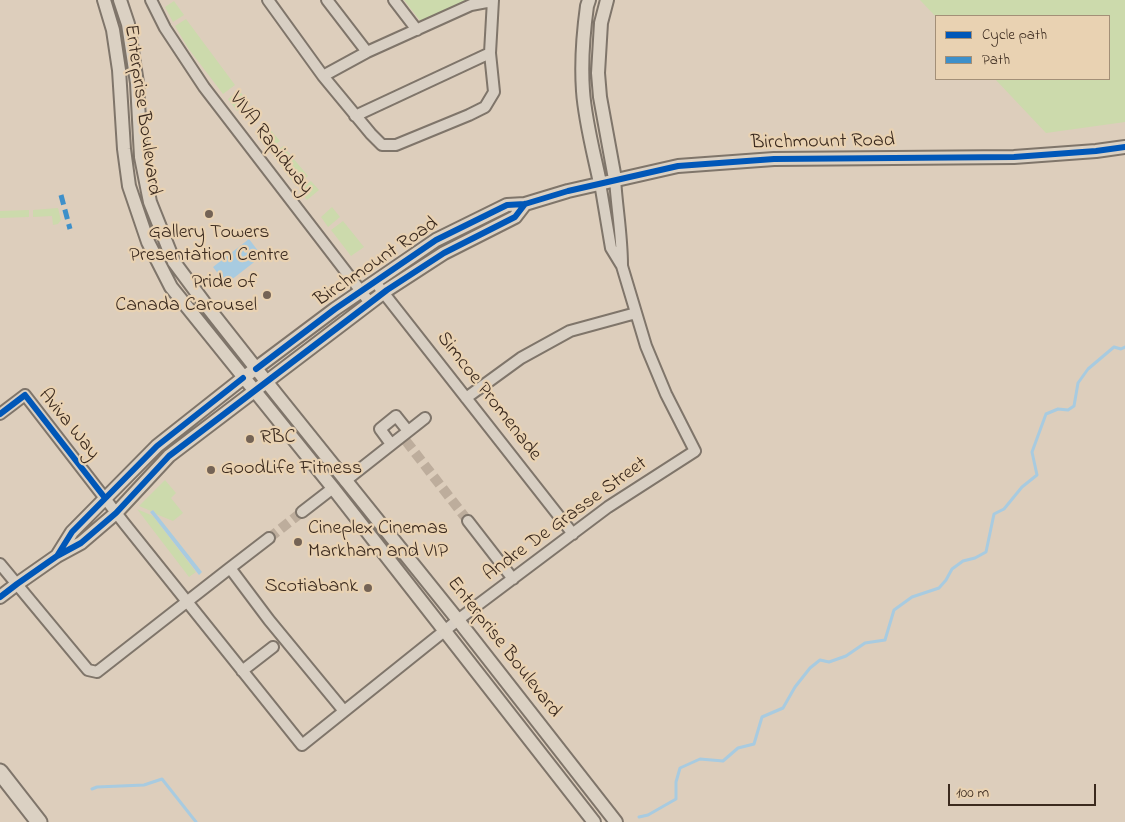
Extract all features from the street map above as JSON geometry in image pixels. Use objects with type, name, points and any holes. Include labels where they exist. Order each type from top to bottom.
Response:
[{"type":"highway","points":[[0,772],[39,822]]},
{"type":"main road","name":"Enterprise Boulevard","points":[[104,0],[113,30],[119,70],[124,149],[129,186],[148,242],[171,287],[333,488],[594,822]]},
{"type":"main road","name":"Enterprise Boulevard","points":[[120,0],[128,24],[136,83],[141,157],[150,202],[174,262],[266,383],[458,620],[616,822]]},
{"type":"main road","points":[[589,0],[582,47],[583,91],[593,155],[600,183]]},
{"type":"main road","points":[[607,0],[602,23],[598,73],[600,96],[615,180]]},
{"type":"main road","name":"Birchmount Road","points":[[57,556],[72,532],[157,446],[243,378],[374,281],[436,240],[507,205],[526,204],[600,183],[678,166],[774,159],[1014,157],[1125,147]]},
{"type":"main road","name":"Birchmount Road","points":[[0,597],[57,556],[82,543],[116,513],[169,456],[370,303],[444,253],[515,217],[526,204]]},
{"type":"street","name":"VIVA Rapidway","points":[[150,0],[165,28],[204,87],[370,303]]},
{"type":"street","points":[[268,0],[323,76],[382,145],[396,145],[469,115],[485,106],[494,92],[490,53],[493,1],[471,5],[367,52],[323,76]]},
{"type":"street","points":[[327,0],[367,52]]},
{"type":"street","points":[[394,0],[417,30]]},
{"type":"street","points":[[356,116],[490,53]]},
{"type":"street","points":[[615,180],[622,244],[622,266]]},
{"type":"street","points":[[466,398],[521,358],[570,331],[636,312],[622,266],[612,248],[600,183]]},
{"type":"street","name":"Simcoe Promenade","points":[[374,281],[385,292],[573,534]]},
{"type":"street","name":"Andre De Grasse Street","points":[[242,671],[302,745],[458,620],[608,507],[695,451],[666,394],[646,346],[636,312]]},
{"type":"street","name":"Aviva Way","points":[[0,414],[25,395],[242,671]]},
{"type":"street","points":[[392,444],[380,429],[396,416],[405,436]]},
{"type":"street","points":[[345,481],[405,436],[425,418]]},
{"type":"street","points":[[302,512],[333,488]]},
{"type":"street","points":[[468,521],[513,579]]},
{"type":"street","points":[[0,564],[88,670],[97,672],[269,538]]},
{"type":"street","points":[[230,568],[269,620],[344,711]]},
{"type":"street","points":[[242,671],[273,647]]},
{"type":"green space","points":[[404,0],[472,0],[421,22]]},
{"type":"green space","points":[[920,0],[1125,0],[1125,122],[1046,133],[996,80],[1110,80],[1110,15],[935,16]]},
{"type":"green space","points":[[174,1],[184,15],[173,22],[165,7]]},
{"type":"green space","points":[[186,19],[235,85],[223,94],[188,48],[175,26]]},
{"type":"green space","points":[[239,90],[248,102],[237,111],[228,99]]},
{"type":"green space","points":[[268,127],[280,141],[268,150],[257,136]]},
{"type":"green space","points":[[283,146],[308,176],[296,186],[272,154]]},
{"type":"green space","points":[[311,181],[319,190],[307,200],[299,190]]},
{"type":"green space","points":[[332,207],[340,217],[328,227],[321,217]]},
{"type":"green space","points":[[58,208],[61,220],[58,224],[53,225],[52,216],[33,217],[33,210]]},
{"type":"green space","points":[[29,210],[29,217],[0,218],[0,211]]},
{"type":"green space","points":[[343,221],[364,247],[351,256],[331,230]]},
{"type":"green space","points":[[165,480],[176,493],[171,498],[183,513],[173,521],[156,514],[153,510],[151,511],[139,506]]},
{"type":"green space","points":[[137,509],[153,516],[196,572],[189,577]]},
{"type":"water","points":[[249,239],[262,256],[226,284],[213,267]]},
{"type":"water","points":[[153,510],[202,572],[199,575],[150,512]]},
{"type":"waterway","points":[[639,817],[648,815],[676,799],[676,782],[680,768],[700,759],[723,761],[738,748],[754,744],[762,717],[783,708],[795,687],[810,668],[820,660],[829,662],[846,656],[865,643],[885,640],[894,610],[912,597],[939,588],[952,569],[963,561],[975,558],[986,552],[994,514],[1004,509],[1022,487],[1037,475],[1032,452],[1046,414],[1058,409],[1068,410],[1074,406],[1078,383],[1088,369],[1114,347],[1121,349],[1125,347]]},
{"type":"waterway","points":[[92,789],[97,787],[144,785],[162,779],[196,822]]},
{"type":"tunnel","points":[[406,441],[468,521]]},
{"type":"tunnel","points":[[269,538],[302,512]]},
{"type":"marked path","points":[[61,195],[70,229]]},
{"type":"cycle path","points":[[256,369],[335,309],[436,240],[507,205],[525,204],[568,191],[678,166],[774,159],[1014,157],[1125,147]]},
{"type":"cycle path","points":[[0,597],[57,556],[81,543],[116,513],[169,456],[387,290],[444,253],[515,217],[525,204]]},
{"type":"cycle path","points":[[57,556],[72,532],[157,446],[243,378]]},
{"type":"cycle path","points":[[0,414],[25,395],[105,498]]},
{"type":"place","name":"Gallery Towers Presentation Centre","points":[[209,214]]},
{"type":"place","name":"Pride of Canada Carousel","points":[[267,295]]},
{"type":"place","name":"RBC","points":[[250,439]]},
{"type":"place","name":"GoodLife Fitness","points":[[211,470]]},
{"type":"place","name":"Cineplex Cinemas Markham and VIP","points":[[298,542]]},
{"type":"place","name":"Scotiabank","points":[[368,588]]}]
